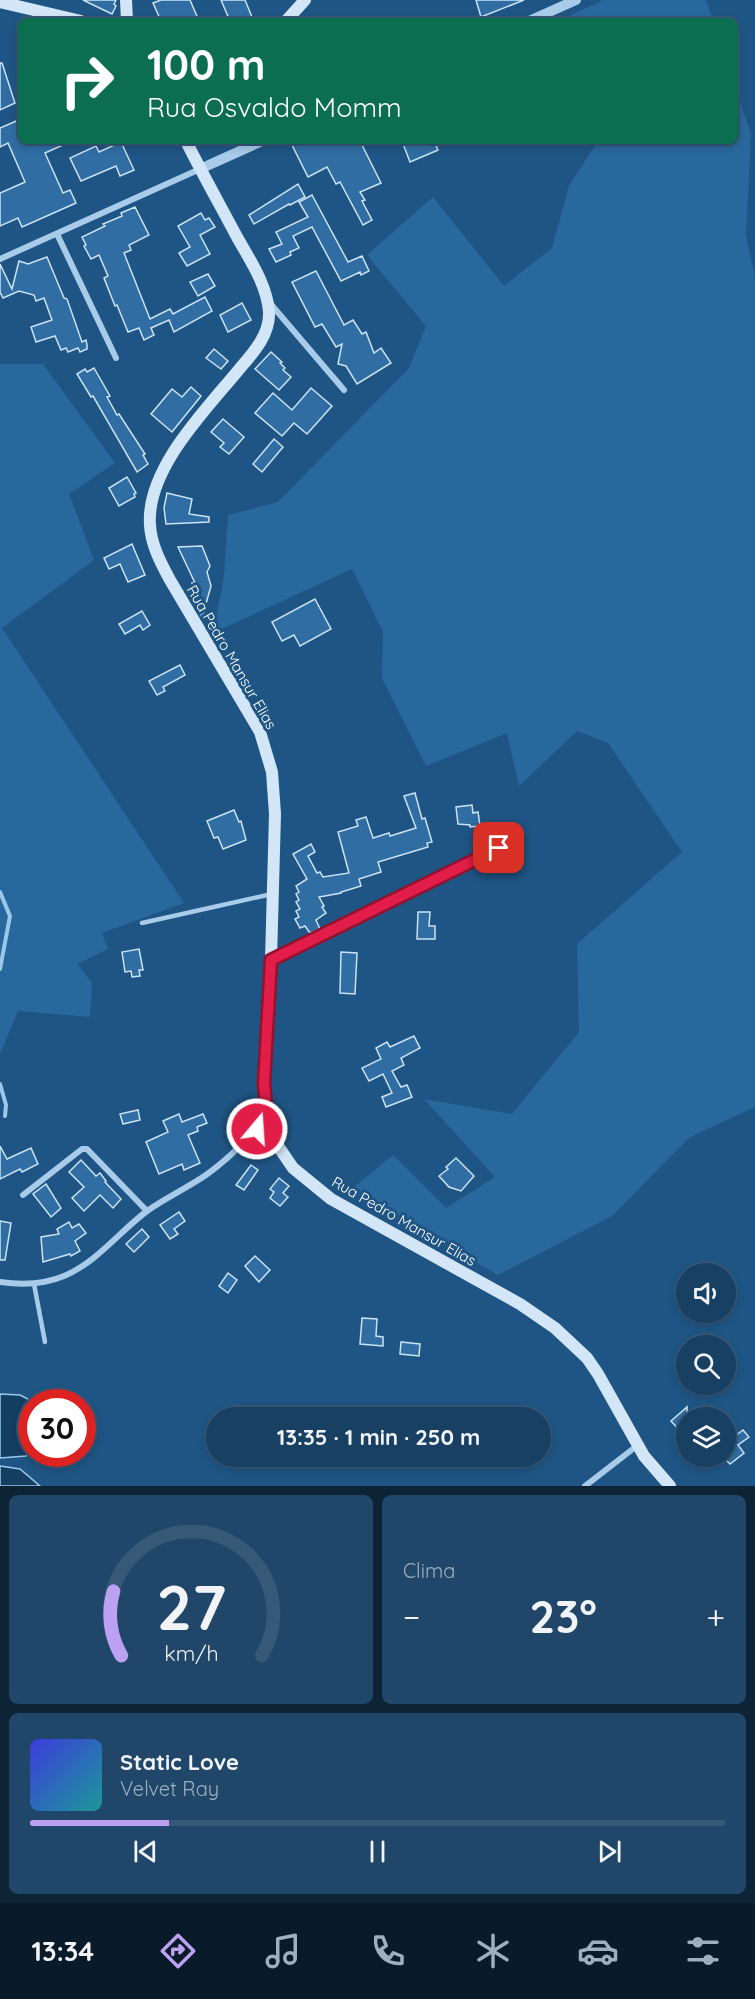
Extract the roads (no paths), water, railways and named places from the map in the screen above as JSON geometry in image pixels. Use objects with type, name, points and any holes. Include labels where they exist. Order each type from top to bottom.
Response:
[{"type":"main road","points":[[126,0],[127,18]]},
{"type":"main road","points":[[289,18],[305,0]]},
{"type":"main road","points":[[0,2],[68,18]]},
{"type":"main road","name":"Rua Pedro Mansur Elias","points":[[188,144],[256,273],[267,300],[268,321],[263,338],[253,353],[169,460],[156,488],[149,514],[150,528],[160,560],[260,732],[272,772],[275,799],[271,960],[264,1083],[267,1117],[271,1132],[293,1168],[318,1189],[520,1304],[555,1328],[587,1358],[650,1464],[670,1486]]},
{"type":"street","points":[[536,18],[576,0]]},
{"type":"street","points":[[0,259],[255,144]]},
{"type":"street","points":[[57,234],[116,358]]},
{"type":"street","points":[[267,300],[344,390]]},
{"type":"street","points":[[271,960],[499,848]]},
{"type":"street","points":[[0,1282],[34,1284],[57,1279],[85,1265],[147,1211],[179,1193],[218,1166],[247,1140],[267,1117]]},
{"type":"street","points":[[23,1195],[82,1149],[87,1149],[147,1211]]},
{"type":"street","points":[[585,1486],[639,1445]]},
{"type":"lane","points":[[142,923],[272,894]]},
{"type":"lane","points":[[34,1284],[45,1342]]},
{"type":"waterway","points":[[0,892],[10,916],[0,969]]},
{"type":"waterway","points":[[0,1084],[6,1105],[5,1116]]}]
